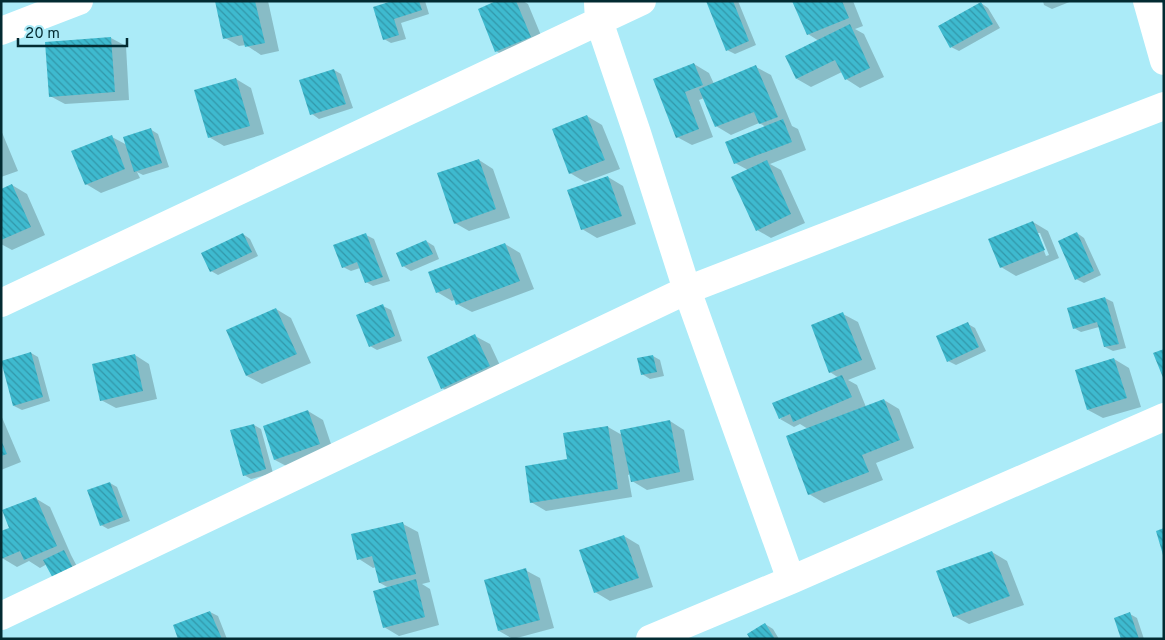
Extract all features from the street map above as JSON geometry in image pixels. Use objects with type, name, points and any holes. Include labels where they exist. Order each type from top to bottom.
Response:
[{"type":"street","points":[[1,31],[79,1]]},
{"type":"street","points":[[1,303],[598,11],[642,1]]},
{"type":"street","points":[[1147,1],[1164,61]]},
{"type":"street","points":[[598,11],[687,290],[791,580]]},
{"type":"street","points":[[1,616],[687,290],[1164,106]]},
{"type":"street","points":[[650,639],[791,580],[1164,417]]},
{"type":"building","points":[[215,1],[255,1],[265,43],[245,47],[242,35],[223,39]]},
{"type":"building","points":[[392,1],[419,1],[422,10],[394,19],[399,35],[383,40],[373,7]]},
{"type":"building","points":[[496,1],[516,1],[531,37],[495,52],[478,9]]},
{"type":"building","points":[[706,1],[733,1],[749,41],[726,51]]},
{"type":"building","points":[[792,1],[842,1],[849,18],[807,35]]},
{"type":"building","points":[[981,2],[993,24],[950,48],[938,26]]},
{"type":"building","points":[[850,24],[870,68],[845,80],[835,60],[796,79],[785,56]]},
{"type":"building","points":[[111,37],[115,92],[49,97],[45,42]]},
{"type":"building","points":[[694,63],[703,85],[685,92],[699,129],[676,138],[653,79]]},
{"type":"building","points":[[756,65],[778,117],[759,124],[754,112],[715,127],[699,89]]},
{"type":"building","points":[[334,69],[346,104],[310,115],[299,80]]},
{"type":"building","points":[[236,78],[250,126],[208,138],[194,90]]},
{"type":"building","points":[[587,115],[605,160],[569,174],[552,129]]},
{"type":"building","points":[[783,119],[792,142],[734,164],[725,142]]},
{"type":"building","points":[[151,128],[162,163],[134,172],[123,137]]},
{"type":"building","points":[[112,135],[125,169],[85,185],[71,151]]},
{"type":"building","points":[[479,159],[496,209],[454,224],[437,173]]},
{"type":"building","points":[[767,160],[791,214],[756,231],[731,177]]},
{"type":"building","points":[[608,176],[622,216],[581,230],[567,190]]},
{"type":"building","points":[[12,184],[31,227],[1,240],[1,189]]},
{"type":"building","points":[[1033,221],[1045,250],[1000,268],[988,239]]},
{"type":"building","points":[[1077,232],[1094,271],[1075,280],[1058,241]]},
{"type":"building","points":[[243,233],[252,252],[210,272],[201,253]]},
{"type":"building","points":[[366,233],[383,277],[365,283],[357,262],[342,268],[333,245]]},
{"type":"building","points":[[426,240],[433,254],[402,267],[396,253]]},
{"type":"building","points":[[505,243],[520,281],[456,305],[450,288],[436,293],[428,272]]},
{"type":"building","points":[[1105,297],[1119,344],[1104,347],[1097,322],[1073,329],[1067,308]]},
{"type":"building","points":[[383,304],[395,336],[369,347],[356,315]]},
{"type":"building","points":[[276,308],[297,354],[246,376],[226,330]]},
{"type":"building","points":[[843,312],[862,360],[829,373],[811,325]]},
{"type":"building","points":[[968,322],[979,347],[947,362],[936,336]]},
{"type":"building","points":[[475,334],[490,366],[441,389],[427,357]]},
{"type":"building","points":[[1164,349],[1164,380],[1153,353]]},
{"type":"building","points":[[31,352],[43,397],[13,406],[1,361]]},
{"type":"building","points":[[135,354],[143,391],[100,401],[92,364]]},
{"type":"building","points":[[653,355],[657,372],[641,375],[637,358]]},
{"type":"building","points":[[1114,358],[1127,398],[1087,410],[1075,370]]},
{"type":"building","points":[[842,375],[852,397],[793,422],[790,414],[779,419],[772,403]]},
{"type":"building","points":[[884,399],[900,440],[862,455],[869,472],[808,495],[786,436]]},
{"type":"building","points":[[308,410],[320,444],[274,460],[263,426]]},
{"type":"building","points":[[670,420],[680,472],[631,482],[620,430]]},
{"type":"building","points":[[254,424],[266,469],[243,476],[230,430]]},
{"type":"building","points":[[608,426],[618,489],[530,503],[525,466],[567,459],[563,433]]},
{"type":"building","points":[[1,440],[7,454],[1,456]]},
{"type":"building","points":[[110,482],[123,517],[100,526],[87,490]]},
{"type":"building","points":[[36,497],[57,546],[24,560],[20,551],[1,559],[1,531],[9,528],[2,510]]},
{"type":"building","points":[[403,522],[416,574],[379,583],[372,556],[357,560],[351,534]]},
{"type":"building","points":[[1164,528],[1164,555],[1163,555],[1156,531]]},
{"type":"building","points":[[624,535],[639,578],[594,593],[579,550]]},
{"type":"building","points":[[64,550],[75,572],[55,582],[43,560]]},
{"type":"building","points":[[992,551],[1010,596],[953,617],[936,571]]},
{"type":"building","points":[[526,568],[540,620],[498,631],[484,580]]},
{"type":"building","points":[[416,579],[425,617],[383,628],[373,591]]},
{"type":"building","points":[[210,611],[222,639],[178,639],[173,625]]},
{"type":"building","points":[[1130,612],[1139,639],[1121,639],[1114,618]]},
{"type":"building","points":[[765,623],[775,639],[750,639],[747,634]]}]
